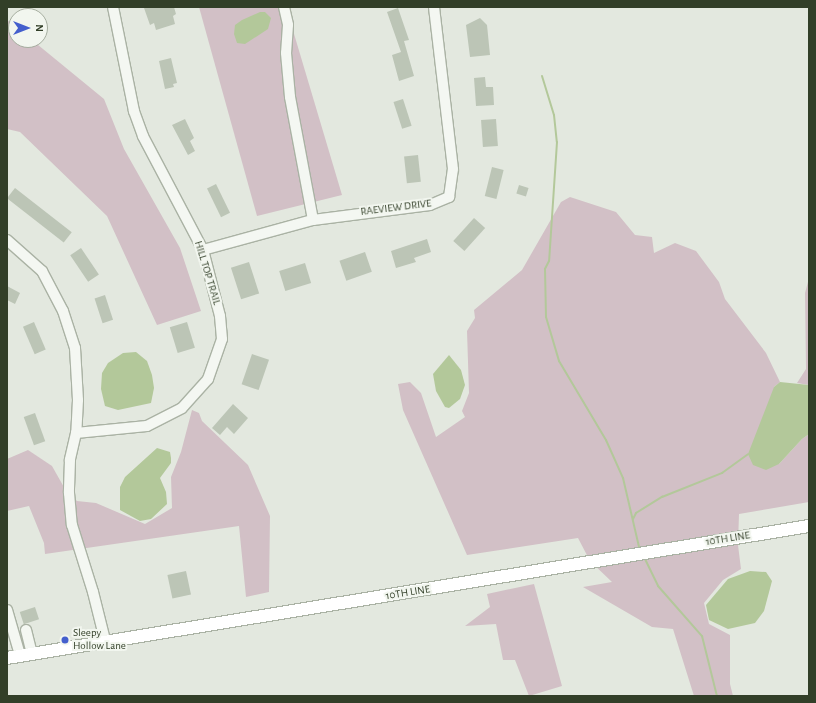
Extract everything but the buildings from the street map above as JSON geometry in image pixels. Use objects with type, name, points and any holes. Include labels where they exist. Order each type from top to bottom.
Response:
[{"type":"main road","name":"10TH LINE","points":[[7,658],[105,640],[809,526]]},
{"type":"street","name":"HILL TOP TRAIL","points":[[76,433],[147,426],[182,408],[208,379],[222,339],[220,316],[203,250],[143,136],[134,111],[113,7]]},
{"type":"street","points":[[284,7],[288,25],[286,63],[290,97],[314,220]]},
{"type":"street","name":"RAEVIEW DRIVE","points":[[203,250],[314,220],[430,205],[449,197],[453,169],[434,7]]},
{"type":"street","points":[[7,240],[42,271],[54,290],[76,348],[76,433],[70,460],[72,525],[93,592],[105,640]]},
{"type":"street","points":[[7,610],[26,655]]},
{"type":"street","points":[[26,630],[26,655]]},
{"type":"shaded area","points":[[199,7],[286,7],[342,195],[257,216]]},
{"type":"shaded area","points":[[260,12],[265,12],[271,18],[268,29],[245,44],[237,43],[234,34],[235,25],[242,20]]},
{"type":"shaded area","points":[[7,20],[8,48],[42,48],[104,99],[124,149],[180,248],[201,311],[157,325],[107,216],[20,132],[7,129]]},
{"type":"shaded area","points":[[570,197],[616,212],[635,235],[652,237],[654,253],[675,243],[696,251],[719,282],[725,299],[766,353],[780,382],[774,387],[779,464],[802,439],[809,434],[809,502],[739,514],[738,545],[741,569],[723,580],[704,603],[709,624],[730,635],[730,684],[733,696],[717,696],[717,694],[714,696],[694,696],[673,629],[652,627],[583,587],[612,582],[590,561],[578,538],[467,555],[403,410],[398,384],[410,382],[421,393],[436,437],[465,417],[462,411],[469,393],[467,331],[475,318],[474,310],[522,270],[561,202]]},
{"type":"shaded area","points":[[809,278],[809,385],[797,383],[806,369],[805,293]]},
{"type":"shaded area","points":[[136,352],[147,361],[152,375],[154,388],[151,403],[118,410],[105,406],[101,389],[102,373],[108,363],[123,353]]},
{"type":"shaded area","points":[[449,355],[461,370],[465,385],[460,399],[449,408],[445,407],[436,391],[433,374]]},
{"type":"shaded area","points":[[780,382],[809,385],[809,434],[802,439],[779,464],[766,470],[753,465],[748,454],[774,387]]},
{"type":"shaded area","points":[[192,410],[199,413],[202,421],[248,465],[270,516],[269,592],[246,597],[239,526],[45,554],[44,543],[29,506],[7,511],[7,459],[28,450],[52,466],[65,489],[77,501],[96,503],[145,524],[172,508],[171,477],[181,452]]},
{"type":"shaded area","points":[[157,448],[170,452],[171,463],[160,478],[166,492],[167,504],[151,519],[140,521],[120,510],[120,487],[125,477]]},
{"type":"shaded area","points":[[750,571],[766,572],[772,581],[764,611],[755,623],[728,629],[709,620],[706,605],[728,579]]},
{"type":"shaded area","points":[[534,584],[562,686],[529,696],[515,660],[503,660],[496,624],[465,626],[490,607],[487,594]]},
{"type":"waterway","points":[[542,76],[554,115],[557,142],[549,261],[545,269],[546,317],[559,361],[606,440],[623,478],[639,547]]},
{"type":"waterway","points":[[633,519],[636,513],[662,497],[722,473],[748,454]]},
{"type":"waterway","points":[[645,559],[658,586],[702,636],[717,696]]},
{"type":"place","name":"Sleepy Hollow Lane","points":[[65,640]]}]
